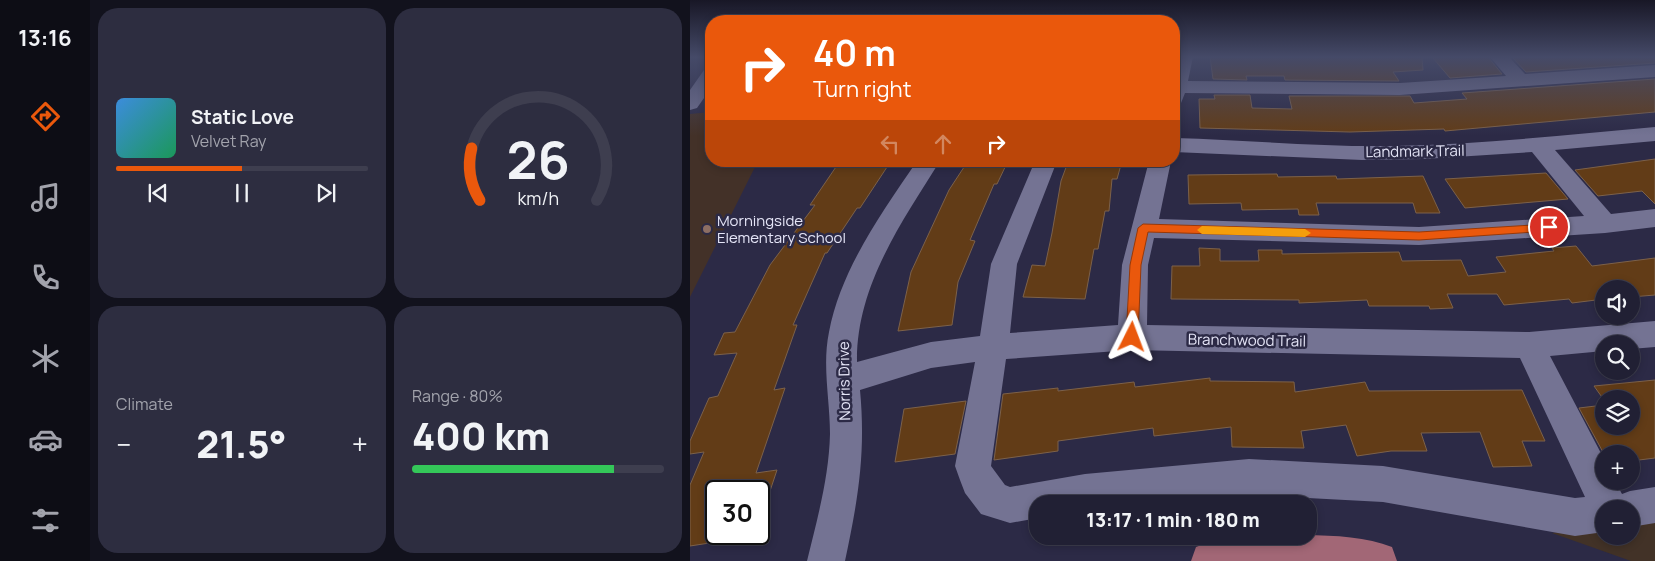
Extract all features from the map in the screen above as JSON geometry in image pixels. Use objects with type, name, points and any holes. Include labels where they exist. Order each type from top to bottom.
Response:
[{"type":"main road","points":[[1210,561],[1319,555],[1378,561]]},
{"type":"street","points":[[690,104],[705,83]]},
{"type":"street","points":[[1180,93],[1400,90],[1492,83]]},
{"type":"street","points":[[690,109],[705,108]]},
{"type":"street","name":"Landmark Trail","points":[[1180,146],[1424,152],[1538,145],[1655,134]]},
{"type":"street","points":[[1538,145],[1604,224]]},
{"type":"street","name":"Norris Drive","points":[[826,561],[846,448],[842,380],[843,334],[858,284],[871,255],[925,167]]},
{"type":"street","points":[[1044,167],[1004,264],[994,347],[973,466],[978,480],[994,501],[1010,506],[1085,492],[1249,477],[1383,484],[1575,518],[1595,515]]},
{"type":"street","points":[[1132,337],[1136,265],[1158,167]]},
{"type":"street","points":[[1143,228],[1419,236],[1604,224],[1655,218]]},
{"type":"street","name":"Branchwood Trail","points":[[842,380],[931,355],[994,347],[1132,337],[1529,345],[1655,334]]},
{"type":"street","points":[[1529,345],[1606,500]]},
{"type":"street","points":[[1640,507],[1655,505]]},
{"type":"shaded area","name":"Morningside Elementary School","points":[[705,113],[705,167],[755,167],[690,297],[690,114]]},
{"type":"shaded area","points":[[1655,517],[1655,561],[1631,561],[1552,533],[1595,526],[1595,545],[1640,545],[1640,520]]},
{"type":"building","points":[[1597,83],[1655,83],[1655,112],[1445,131],[1444,129],[1350,132],[1200,128],[1199,99],[1215,99],[1214,95],[1250,95],[1252,108],[1292,109],[1289,96],[1410,96],[1414,103],[1467,99],[1462,93]]},
{"type":"building","points":[[1655,159],[1655,204],[1642,191],[1598,196],[1575,170]]},
{"type":"building","points":[[836,167],[887,167],[860,208],[857,208],[827,253],[825,253],[793,325],[797,325],[774,390],[785,388],[756,473],[777,470],[770,491],[770,480],[705,480],[705,544],[690,546],[690,485],[704,452],[690,454],[690,441],[709,398],[718,396],[737,353],[714,355],[724,333],[735,332],[770,265],[815,205],[810,205]]},
{"type":"building","points":[[964,167],[1005,167],[997,184],[994,184],[970,240],[975,241],[958,282],[952,325],[898,331],[911,272],[949,190]]},
{"type":"building","points":[[1066,167],[1120,167],[1117,179],[1112,179],[1109,211],[1105,211],[1098,249],[1094,249],[1085,299],[1023,297],[1032,265],[1045,266],[1061,181]]},
{"type":"building","points":[[1546,173],[1568,199],[1465,208],[1445,179]]},
{"type":"building","points":[[1277,174],[1278,177],[1336,176],[1337,179],[1423,176],[1440,213],[1416,213],[1413,203],[1316,203],[1319,215],[1299,215],[1298,209],[1242,210],[1241,203],[1189,204],[1188,175]]},
{"type":"building","points":[[1576,246],[1592,266],[1655,258],[1655,295],[1640,296],[1640,280],[1595,280],[1595,300],[1572,303],[1569,299],[1504,305],[1497,294],[1447,294],[1453,308],[1430,309],[1429,306],[1369,306],[1367,300],[1299,303],[1299,300],[1171,299],[1172,266],[1200,266],[1199,248],[1220,249],[1220,261],[1259,261],[1258,250],[1282,250],[1282,254],[1399,252],[1402,261],[1461,260],[1468,276],[1506,272],[1496,257],[1554,251],[1552,248]]},
{"type":"building","points":[[1210,378],[1210,381],[1294,382],[1295,392],[1365,382],[1369,391],[1522,390],[1545,441],[1522,441],[1532,466],[1493,467],[1480,432],[1421,433],[1427,451],[1391,451],[1357,456],[1346,425],[1301,431],[1304,448],[1232,447],[1231,427],[1154,436],[1153,428],[1058,441],[1058,451],[994,460],[1003,394],[1058,388],[1058,391],[1134,382],[1135,387]]},
{"type":"building","points":[[1655,380],[1655,458],[1640,460],[1640,445],[1599,445],[1579,408],[1595,406],[1595,435],[1640,435],[1640,390],[1597,390],[1594,386]]},
{"type":"building","points":[[966,401],[955,454],[895,462],[904,409]]},
{"type":"slow traffic","points":[[1202,230],[1305,233]]},
{"type":"place","name":"Morningside Elementary School","points":[[707,229]]},
{"type":"route","points":[[1132,337],[1136,265],[1143,228],[1419,236],[1549,227]]}]
